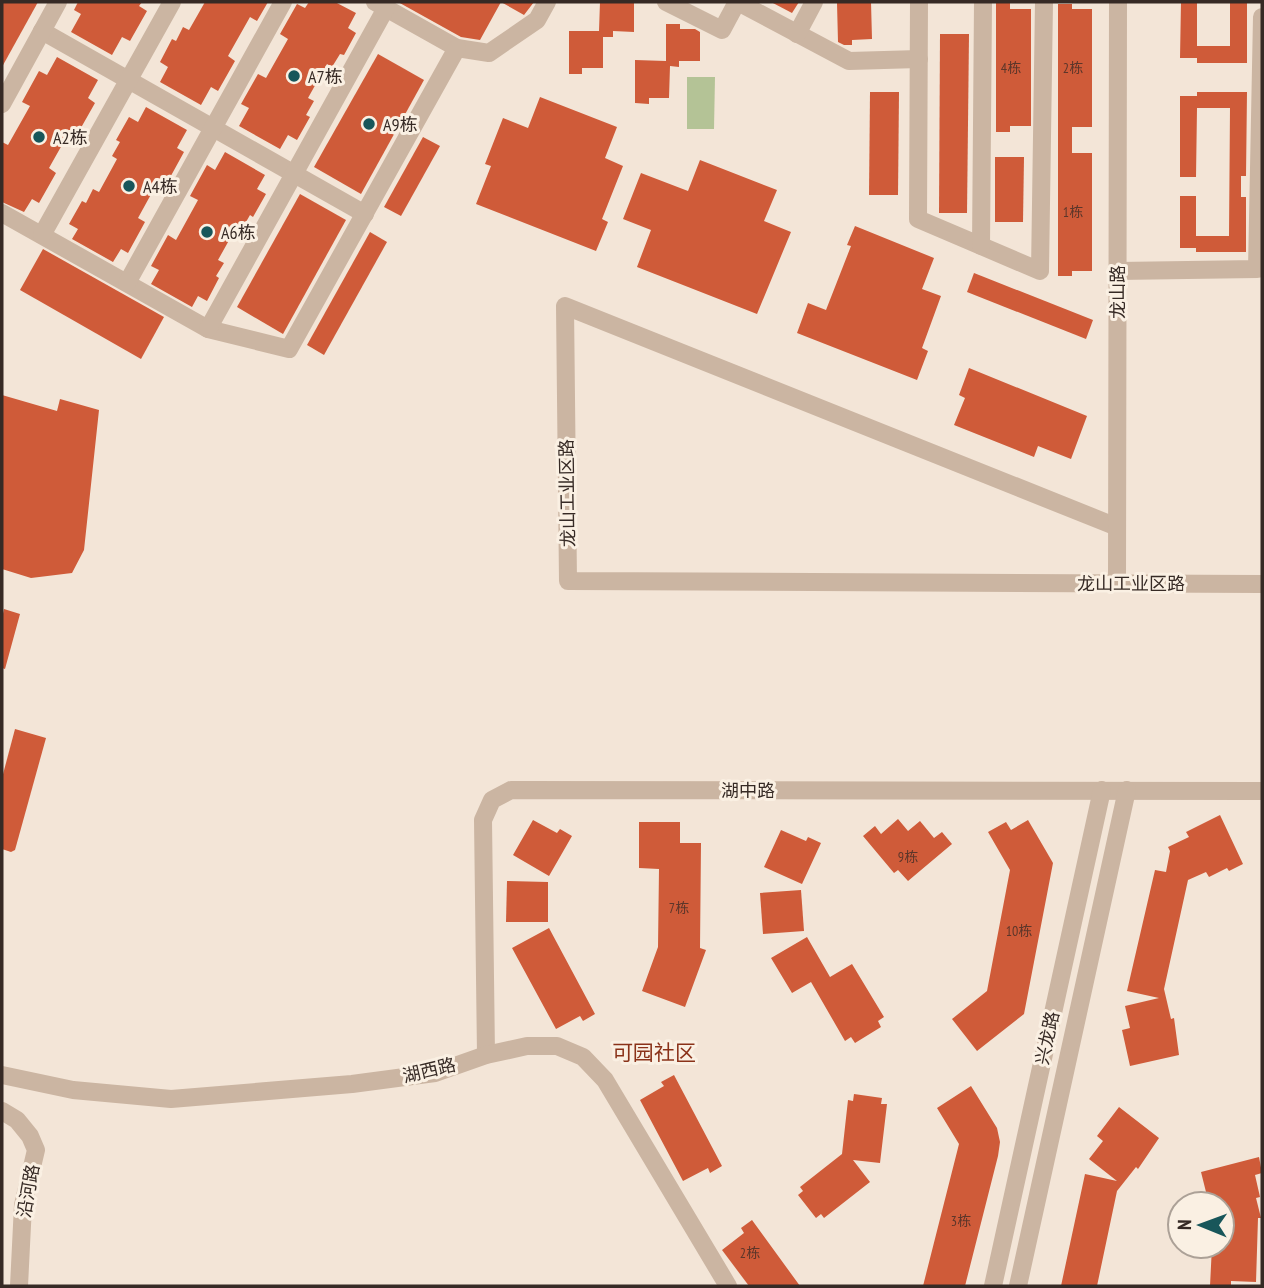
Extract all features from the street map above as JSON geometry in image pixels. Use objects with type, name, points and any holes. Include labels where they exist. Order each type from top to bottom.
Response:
[{"type":"street","points":[[2,104],[58,2]]},
{"type":"street","points":[[42,235],[172,2]]},
{"type":"street","points":[[127,283],[283,2]]},
{"type":"street","points":[[208,329],[295,174],[381,5],[457,48],[489,53],[537,20],[547,2]]},
{"type":"street","points":[[666,2],[722,30],[737,2],[849,61],[919,59]]},
{"type":"street","points":[[797,34],[814,2]]},
{"type":"street","points":[[919,2],[918,219],[1040,271],[1044,2]]},
{"type":"street","points":[[981,246],[983,2]]},
{"type":"street","name":"龙山路","points":[[1117,583],[1118,2]]},
{"type":"street","points":[[1118,271],[1258,269],[1262,16]]},
{"type":"street","points":[[42,31],[365,214]]},
{"type":"street","points":[[2,213],[208,329],[289,349],[457,48]]},
{"type":"street","name":"龙山工业区路","points":[[1117,527],[565,306],[568,581],[1262,584]]},
{"type":"street","name":"湖中路","points":[[486,1055],[483,820],[492,800],[511,790],[1262,791]]},
{"type":"street","name":"兴龙路","points":[[993,1286],[1102,790]]},
{"type":"street","name":"兴龙路","points":[[1018,1286],[1127,790]]},
{"type":"street","name":"湖西路","points":[[2,1075],[73,1090],[171,1099],[352,1084],[435,1073],[486,1055],[527,1046],[557,1046],[583,1057],[605,1080],[728,1286]]},
{"type":"street","name":"沿河路","points":[[2,1111],[17,1120],[30,1136],[36,1150],[23,1205],[19,1286]]},
{"type":"green space","points":[[687,77],[715,77],[714,129],[687,129]]},
{"type":"building","points":[[2,2],[38,2],[2,67]]},
{"type":"building","points":[[78,2],[142,2],[139,6],[147,11],[130,41],[122,37],[112,55],[71,32],[81,14],[74,10]]},
{"type":"building","points":[[205,2],[268,2],[257,21],[250,17],[228,56],[235,61],[218,91],[211,87],[201,105],[160,82],[168,67],[160,62],[172,39],[176,41],[183,27],[189,30]]},
{"type":"building","name":"A7栋","points":[[309,2],[335,2],[356,13],[348,28],[356,33],[344,55],[340,54],[332,67],[327,64],[308,98],[314,101],[306,115],[310,117],[297,140],[288,135],[280,149],[239,126],[249,108],[241,104],[258,74],[266,78],[288,39],[280,34],[297,4],[305,8]]},
{"type":"building","points":[[398,2],[501,2],[480,40],[461,37]]},
{"type":"building","points":[[501,2],[534,2],[524,15]]},
{"type":"building","points":[[600,2],[634,2],[634,32],[613,31],[613,37],[603,37],[603,68],[582,68],[582,74],[569,74],[569,31],[599,31]]},
{"type":"building","points":[[771,2],[799,2],[792,13]]},
{"type":"building","points":[[871,2],[872,39],[852,40],[852,45],[838,42],[837,3]]},
{"type":"building","points":[[1181,2],[1197,2],[1197,46],[1230,46],[1230,2],[1247,2],[1247,63],[1197,63],[1197,58],[1180,58]]},
{"type":"building","points":[[996,3],[1010,3],[1010,9],[1031,9],[1031,126],[1010,126],[1010,132],[996,132]]},
{"type":"building","points":[[1058,4],[1072,4],[1072,9],[1092,9],[1092,127],[1072,127],[1072,153],[1092,153],[1092,271],[1072,271],[1072,276],[1058,276]]},
{"type":"building","points":[[666,24],[680,24],[680,29],[695,29],[700,32],[700,61],[679,61],[679,67],[670,66],[669,98],[649,98],[649,104],[635,103],[635,60],[666,61]]},
{"type":"building","points":[[940,34],[969,34],[967,213],[939,213]]},
{"type":"building","name":"A9栋","points":[[378,54],[424,80],[361,194],[314,167]]},
{"type":"building","name":"A2栋","points":[[57,57],[98,80],[88,98],[95,103],[78,133],[71,129],[49,168],[56,173],[39,203],[32,199],[24,212],[2,202],[2,142],[8,145],[30,106],[22,102],[39,71],[47,75]]},
{"type":"building","points":[[870,92],[899,92],[898,195],[869,195]]},
{"type":"building","points":[[1197,92],[1247,92],[1246,176],[1241,176],[1241,197],[1246,197],[1246,252],[1196,252],[1196,248],[1180,248],[1180,196],[1196,196],[1196,236],[1229,236],[1230,108],[1197,108],[1196,177],[1180,177],[1180,96],[1197,96]]},
{"type":"building","points":[[540,97],[617,127],[605,158],[623,166],[602,219],[608,222],[596,251],[476,204],[491,166],[485,164],[503,118],[528,128]]},
{"type":"building","name":"A4栋","points":[[146,107],[187,130],[177,148],[184,152],[167,183],[160,178],[138,218],[145,222],[128,253],[121,249],[113,262],[72,239],[78,229],[69,224],[82,201],[86,203],[93,189],[99,192],[117,159],[112,156],[120,142],[116,140],[129,117],[138,122]]},
{"type":"building","points":[[423,137],[440,146],[401,216],[384,207]]},
{"type":"building","name":"A6栋","points":[[225,152],[265,175],[257,189],[266,194],[253,217],[250,215],[242,229],[237,226],[218,260],[224,263],[207,301],[198,296],[192,307],[151,284],[159,270],[151,266],[168,235],[176,240],[198,200],[190,196],[207,165],[215,170]]},
{"type":"building","points":[[995,157],[1024,157],[1023,222],[995,222]]},
{"type":"building","points":[[700,160],[777,190],[764,221],[791,232],[757,314],[637,267],[651,230],[623,219],[641,173],[688,191]]},
{"type":"building","points":[[300,194],[346,220],[283,334],[237,307]]},
{"type":"building","points":[[855,226],[934,258],[922,289],[941,296],[922,348],[928,351],[917,380],[797,333],[808,303],[826,310],[851,246],[847,245]]},
{"type":"building","points":[[370,232],[387,242],[324,355],[307,345]]},
{"type":"building","points":[[43,249],[164,317],[141,359],[20,290]]},
{"type":"building","points":[[974,273],[1093,320],[1086,339],[967,292]]},
{"type":"building","points":[[969,368],[1087,416],[1071,459],[1038,446],[1034,457],[954,425],[965,398],[959,395]]},
{"type":"building","points":[[2,395],[57,411],[60,399],[99,410],[84,550],[72,573],[31,578],[2,569]]},
{"type":"building","points":[[4,609],[20,614],[5,669],[2,668]]},
{"type":"building","points":[[15,729],[46,738],[15,850],[11,852],[2,849],[2,778]]},
{"type":"building","points":[[1220,815],[1243,864],[1209,877],[1206,872],[1188,880],[1164,989],[1171,1019],[1174,1018],[1179,1055],[1130,1066],[1122,1030],[1130,1028],[1125,1006],[1159,998],[1127,991],[1155,870],[1166,872],[1170,851],[1168,847],[1189,837],[1186,832]]},
{"type":"building","points":[[898,819],[908,831],[920,821],[934,838],[942,832],[952,844],[908,881],[898,870],[894,873],[863,836],[875,826],[881,834]]},
{"type":"building","points":[[533,820],[557,833],[560,829],[572,836],[549,876],[513,855]]},
{"type":"building","points":[[1028,820],[1053,863],[1024,1014],[977,1051],[952,1019],[987,991],[1010,870],[988,832],[1006,822],[1011,830]]},
{"type":"building","points":[[639,822],[680,822],[680,843],[701,843],[700,948],[706,950],[685,1007],[642,991],[658,947],[659,869],[639,868]]},
{"type":"building","points":[[781,830],[806,841],[808,837],[821,843],[802,884],[764,867]]},
{"type":"building","points":[[507,881],[548,882],[548,922],[506,922]]},
{"type":"building","points":[[801,890],[804,931],[763,934],[760,893]]},
{"type":"building","points":[[549,928],[595,1014],[583,1021],[580,1016],[556,1029],[512,948]]},
{"type":"building","points":[[807,937],[830,977],[852,964],[884,1017],[878,1021],[881,1027],[855,1043],[851,1037],[845,1041],[811,982],[792,993],[771,958]]},
{"type":"building","points":[[674,1075],[722,1166],[710,1173],[708,1168],[683,1181],[640,1100],[664,1086],[661,1082]]},
{"type":"building","points":[[971,1086],[997,1128],[1000,1142],[998,1156],[965,1286],[923,1286],[959,1144],[937,1108]]},
{"type":"building","points":[[854,1094],[882,1098],[881,1104],[887,1104],[880,1163],[853,1160],[870,1182],[824,1218],[821,1214],[816,1218],[798,1195],[803,1191],[800,1187],[842,1154],[848,1100],[853,1101]]},
{"type":"building","points":[[1119,1107],[1159,1138],[1138,1169],[1136,1167],[1117,1191],[1097,1286],[1061,1286],[1085,1174],[1117,1181],[1089,1159],[1103,1141],[1097,1136]]},
{"type":"building","points":[[1259,1157],[1262,1173],[1255,1175],[1260,1197],[1256,1198],[1261,1218],[1258,1218],[1256,1282],[1231,1281],[1231,1286],[1210,1286],[1211,1260],[1236,1260],[1236,1190],[1206,1190],[1201,1172]]},
{"type":"building","points":[[752,1220],[800,1286],[749,1286],[722,1250],[744,1233],[741,1228]]},
{"type":"place","name":"A7栋","points":[[294,76]]},
{"type":"place","name":"A9栋","points":[[369,124]]},
{"type":"place","name":"A2栋","points":[[39,137]]},
{"type":"place","name":"A4栋","points":[[129,186]]},
{"type":"place","name":"A6栋","points":[[207,232]]},
{"type":"district","name":"可园社区","points":[[654,1052]]}]
